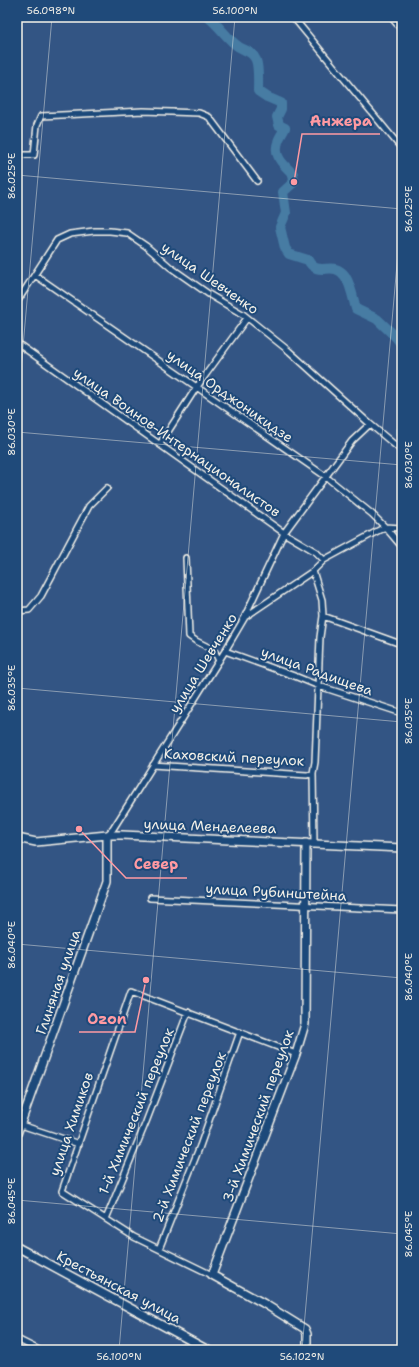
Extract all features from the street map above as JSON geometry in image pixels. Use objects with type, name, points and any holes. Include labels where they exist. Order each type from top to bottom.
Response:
[{"type":"street","points":[[293,17],[402,149]]},
{"type":"street","points":[[392,17],[402,30]]},
{"type":"street","points":[[17,154],[34,155],[37,124],[41,116],[143,111],[199,113],[209,117],[257,181]]},
{"type":"street","name":"улица Шевченко","points":[[17,302],[57,240],[70,234],[94,231],[110,230],[127,233],[146,246],[170,268],[247,318],[314,373],[402,451]]},
{"type":"street","name":"улица Орджоникидзе","points":[[35,275],[325,476],[372,514],[402,547]]},
{"type":"street","points":[[160,444],[196,388],[247,318]]},
{"type":"street","name":"улица Воинов-Интернационалистов","points":[[17,343],[284,533],[316,552],[324,560]]},
{"type":"street","points":[[245,617],[284,533],[352,441],[370,424]]},
{"type":"street","points":[[17,611],[29,610],[41,596],[89,506],[107,488]]},
{"type":"street","points":[[385,527],[402,528]]},
{"type":"street","name":"улица Шевченко","points":[[107,835],[153,765],[245,617],[313,571],[324,560],[385,527]]},
{"type":"street","points":[[186,558],[189,636],[214,650],[219,660]]},
{"type":"street","points":[[313,571],[322,600],[319,686],[315,762],[313,773],[314,843]]},
{"type":"street","points":[[322,616],[398,643]]},
{"type":"street","name":"улица Радищева","points":[[225,651],[319,686],[402,713]]},
{"type":"street","name":"Каховский переулок","points":[[153,765],[307,775],[313,773]]},
{"type":"street","name":"улица Менделеева","points":[[17,838],[36,842],[107,835],[402,848]]},
{"type":"street","name":"Глиняная улица","points":[[17,1134],[107,881],[107,835]]},
{"type":"street","name":"3-й Химический переулок","points":[[212,1275],[296,1054],[305,1024],[306,843]]},
{"type":"street","name":"улица Рубинштейна","points":[[150,898],[402,910]]},
{"type":"street","name":"улица Химиков","points":[[296,1054],[188,1012],[131,992],[62,1192],[134,1237],[212,1275],[263,1303],[305,1329],[307,1334],[307,1350]]},
{"type":"street","name":"1-й Химический переулок","points":[[106,1219],[146,1122],[188,1012]]},
{"type":"street","name":"2-й Химический переулок","points":[[159,1249],[200,1146],[240,1032]]},
{"type":"street","points":[[21,1125],[79,1144]]},
{"type":"street","name":"Крестьянская улица","points":[[17,1247],[208,1350]]},
{"type":"street","points":[[17,1339],[39,1350]]},
{"type":"waterway","points":[[208,17],[235,44],[255,57],[258,67],[258,91],[281,103],[281,109],[277,117],[279,125],[285,128],[279,140],[277,152],[280,160],[293,174],[294,182],[283,192],[286,213],[280,227],[285,248],[289,254],[308,260],[316,268],[331,268],[340,271],[349,283],[356,309],[377,319],[396,337],[402,345]]},
{"type":"waterway","points":[[402,430],[400,432],[402,434]]},
{"type":"place","name":"Анжера","points":[[294,182]]},
{"type":"place","name":"Север","points":[[79,829]]},
{"type":"place","name":"Ozon","points":[[146,980]]}]
